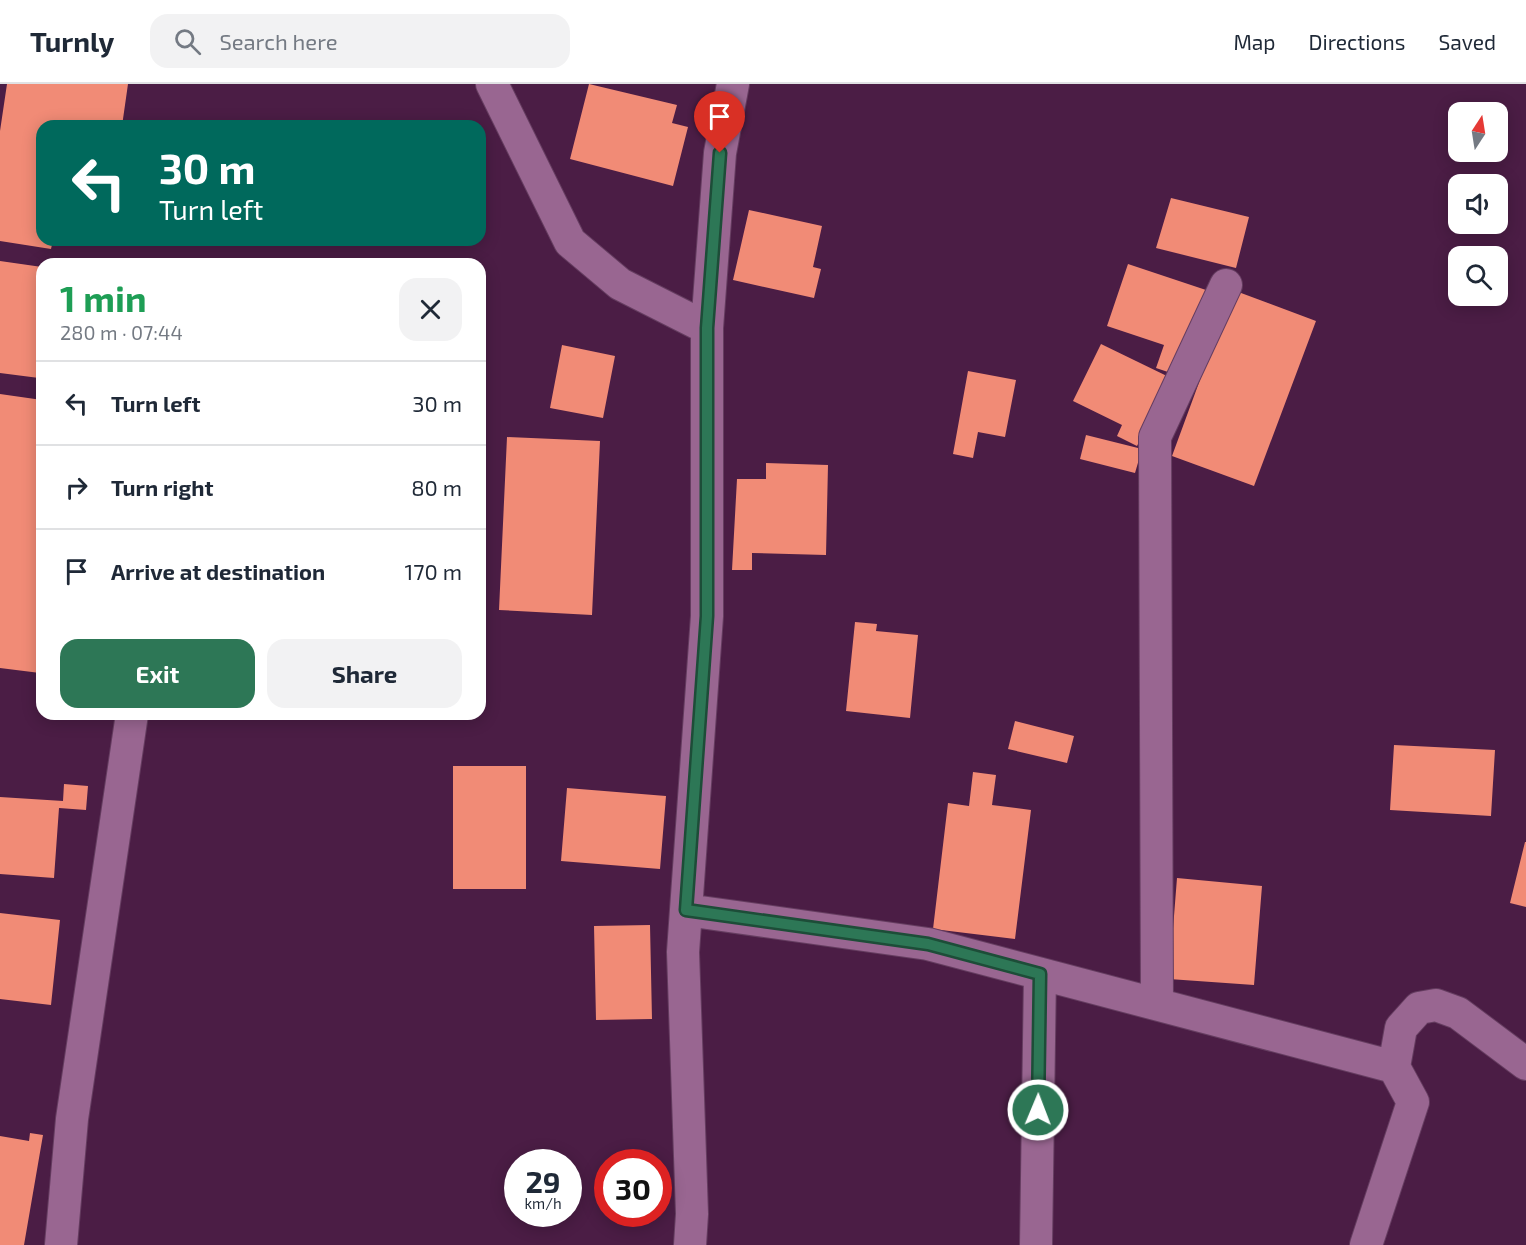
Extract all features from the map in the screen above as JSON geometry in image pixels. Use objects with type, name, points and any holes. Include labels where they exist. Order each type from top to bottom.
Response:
[{"type":"street","points":[[492,84],[570,242],[620,284],[707,328]]},
{"type":"street","points":[[690,1245],[692,1214],[683,952],[707,616],[707,328],[720,153],[733,84]]},
{"type":"street","points":[[1157,1004],[1155,437],[1226,285]]},
{"type":"street","points":[[61,1245],[72,1119],[131,720]]},
{"type":"street","points":[[686,910],[928,944],[1394,1067]]},
{"type":"street","points":[[1036,1245],[1040,974]]},
{"type":"street","points":[[1366,1245],[1413,1102],[1394,1067],[1401,1028],[1419,1008],[1436,1005],[1458,1013],[1526,1064]]},
{"type":"building","points":[[7,84],[128,84],[123,120],[36,120],[36,246],[52,246],[51,249],[0,241],[0,131]]},
{"type":"building","points":[[589,84],[677,105],[672,123],[688,127],[673,186],[570,159]]},
{"type":"building","points":[[1171,198],[1249,217],[1236,268],[1156,248]]},
{"type":"building","points":[[749,210],[822,226],[813,267],[821,269],[814,298],[733,280]]},
{"type":"building","points":[[0,261],[36,266],[36,378],[0,373]]},
{"type":"building","points":[[1128,264],[1206,290],[1177,375],[1156,368],[1164,345],[1107,326]]},
{"type":"building","points":[[1233,290],[1316,321],[1254,486],[1172,456]]},
{"type":"building","points":[[1101,344],[1171,378],[1137,446],[1117,436],[1122,425],[1073,401]]},
{"type":"building","points":[[562,345],[615,356],[603,418],[550,408]]},
{"type":"building","points":[[968,371],[1016,380],[1005,437],[978,432],[973,458],[953,454]]},
{"type":"building","points":[[0,394],[36,399],[36,672],[0,668]]},
{"type":"building","points":[[1086,435],[1142,449],[1135,473],[1080,459]]},
{"type":"building","points":[[507,437],[600,441],[592,615],[499,610]]},
{"type":"building","points":[[766,463],[828,465],[826,555],[752,553],[752,570],[732,570],[737,479],[766,479]]},
{"type":"building","points":[[855,622],[877,624],[876,631],[918,635],[910,718],[846,711]]},
{"type":"building","points":[[1015,721],[1074,736],[1067,763],[1008,749]]},
{"type":"building","points":[[1394,745],[1495,750],[1491,816],[1390,810]]},
{"type":"building","points":[[453,766],[526,766],[526,889],[453,889]]},
{"type":"building","points":[[973,772],[996,775],[992,805],[1031,810],[1015,939],[933,929],[948,803],[969,806]]},
{"type":"building","points":[[64,784],[88,786],[86,810],[59,808],[54,878],[0,874],[0,797],[63,801]]},
{"type":"building","points":[[567,788],[666,796],[660,869],[561,861]]},
{"type":"building","points":[[1526,842],[1526,907],[1510,903]]},
{"type":"building","points":[[1177,878],[1262,886],[1254,985],[1169,979]]},
{"type":"building","points":[[0,913],[60,920],[51,1005],[0,999]]},
{"type":"building","points":[[650,925],[652,1019],[596,1020],[594,926]]},
{"type":"building","points":[[30,1133],[43,1135],[24,1245],[0,1245],[0,1136],[29,1141]]},
{"type":"route","points":[[720,153],[707,328],[707,616],[686,910],[928,944],[1040,974],[1038,1110]]}]
